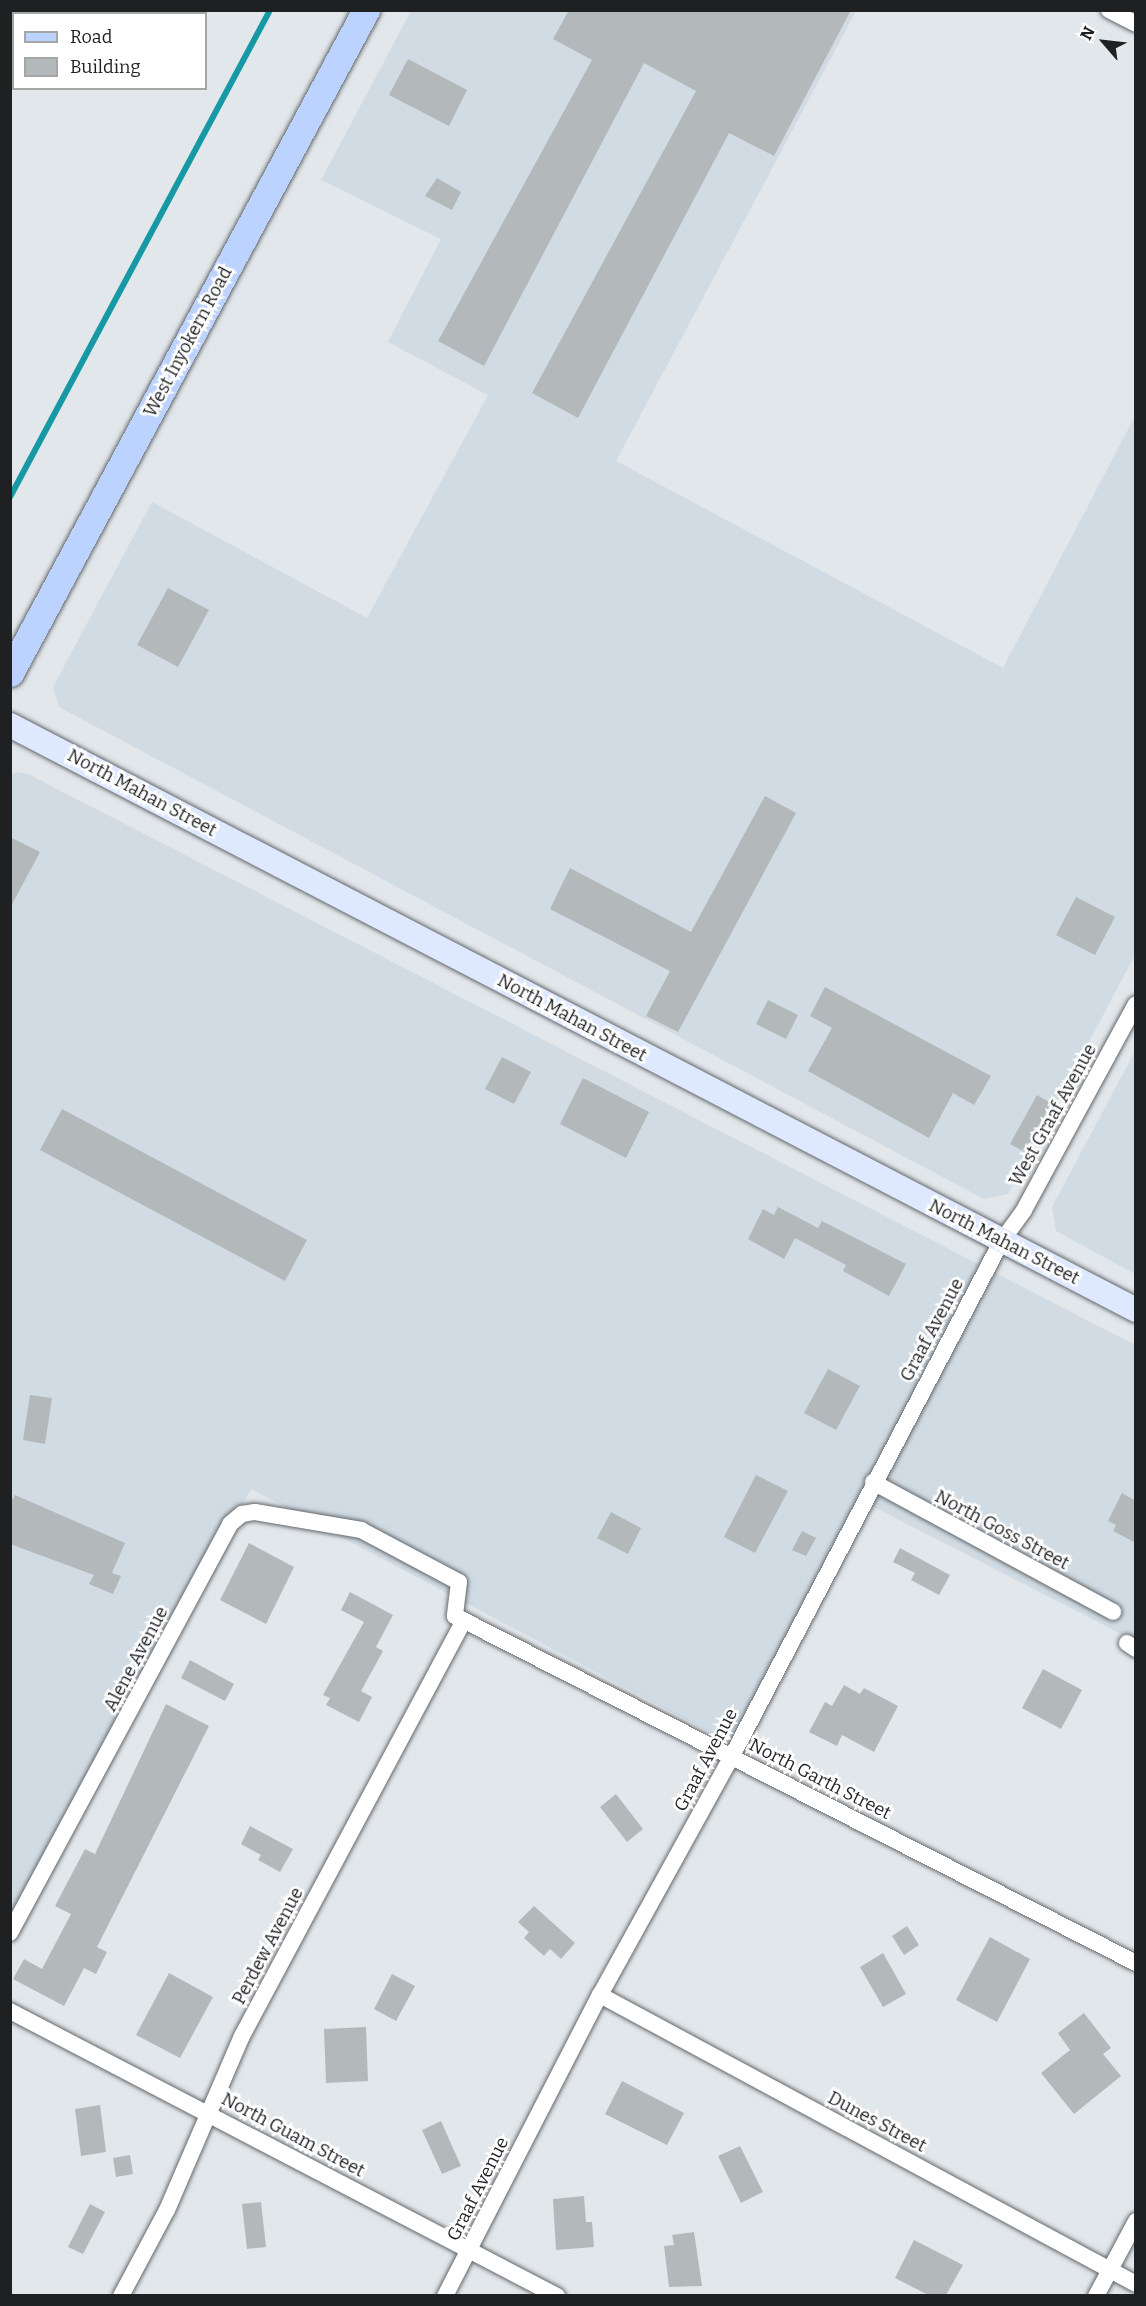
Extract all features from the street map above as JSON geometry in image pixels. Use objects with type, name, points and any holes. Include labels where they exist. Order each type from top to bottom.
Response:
[{"type":"main road","name":"West Inyokern Road","points":[[10,673],[366,10]]},
{"type":"street","points":[[1109,10],[1136,24]]},
{"type":"street","name":"North Mahan Street","points":[[10,725],[1000,1242],[1136,1310]]},
{"type":"street","name":"West Graaf Avenue","points":[[1000,1242],[1024,1210],[1136,1004]]},
{"type":"street","name":"Graaf Avenue","points":[[445,2295],[600,1995],[732,1755],[1000,1242]]},
{"type":"street","name":"North Goss Street","points":[[873,1482],[1113,1611]]},
{"type":"street","name":"Alene Avenue","points":[[10,1933],[230,1524],[242,1514],[255,1512],[361,1530],[459,1582],[455,1616],[464,1621]]},
{"type":"street","name":"North Garth Street","points":[[464,1621],[732,1755],[1136,1963]]},
{"type":"street","name":"Perdew Avenue","points":[[121,2295],[167,2210],[211,2113],[242,2036],[464,1621]]},
{"type":"street","name":"Dunes Street","points":[[600,1995],[1136,2284]]},
{"type":"street","name":"North Guam Street","points":[[10,2011],[211,2113],[556,2295]]},
{"type":"street","points":[[1096,2295],[1136,2221]]},
{"type":"shaded area","points":[[411,11],[856,11],[616,461],[1003,668],[1135,416],[1135,955],[1008,1194],[984,1199],[59,707],[53,687],[152,502],[367,618],[488,395],[388,342],[441,239],[321,180]]},
{"type":"shaded area","points":[[16,772],[28,774],[1135,1345],[1135,1641],[870,1505],[741,1749],[251,1489],[11,1938],[11,775]]},
{"type":"shaded area","points":[[1135,1051],[1135,1274],[1056,1231],[1052,1207]]},
{"type":"building","points":[[569,10],[851,10],[774,156],[729,133],[578,418],[532,393],[696,91],[644,63],[484,366],[438,341],[592,60],[553,39]]},
{"type":"building","points":[[408,59],[467,90],[449,126],[389,95]]},
{"type":"building","points":[[437,178],[461,192],[452,210],[425,196]]},
{"type":"building","points":[[168,588],[209,610],[178,667],[137,645]]},
{"type":"building","points":[[765,796],[796,813],[678,1032],[646,1016],[670,971],[550,909],[570,868],[691,932]]},
{"type":"building","points":[[10,837],[40,852],[10,908]]},
{"type":"building","points":[[1076,897],[1115,917],[1095,955],[1056,935]]},
{"type":"building","points":[[825,987],[991,1076],[974,1105],[953,1093],[929,1138],[808,1071],[832,1028],[810,1016]]},
{"type":"building","points":[[768,1000],[798,1015],[786,1039],[756,1024]]},
{"type":"building","points":[[502,1057],[531,1072],[514,1104],[485,1089]]},
{"type":"building","points":[[583,1078],[649,1112],[626,1158],[560,1124]]},
{"type":"building","points":[[1037,1095],[1051,1103],[1025,1152],[1010,1144]]},
{"type":"building","points":[[62,1109],[307,1240],[285,1281],[40,1150]]},
{"type":"building","points":[[778,1207],[818,1228],[822,1221],[906,1264],[889,1296],[843,1271],[846,1265],[795,1238],[784,1259],[748,1239],[763,1209],[774,1215]]},
{"type":"building","points":[[828,1369],[860,1386],[836,1430],[804,1413]]},
{"type":"building","points":[[30,1395],[52,1398],[45,1444],[23,1440]]},
{"type":"building","points":[[756,1475],[788,1491],[755,1553],[724,1537]]},
{"type":"building","points":[[1122,1493],[1136,1501],[1136,1543],[1113,1531],[1116,1525],[1108,1521]]},
{"type":"building","points":[[15,1495],[125,1543],[112,1573],[121,1576],[113,1594],[89,1584],[94,1575],[10,1544],[10,1504]]},
{"type":"building","points":[[611,1512],[641,1528],[628,1554],[597,1538]]},
{"type":"building","points":[[802,1531],[816,1538],[806,1556],[792,1550]]},
{"type":"building","points":[[249,1543],[294,1567],[266,1624],[220,1600]]},
{"type":"building","points":[[900,1548],[950,1575],[939,1595],[911,1580],[915,1573],[893,1562]]},
{"type":"building","points":[[350,1592],[393,1615],[376,1647],[383,1651],[361,1691],[372,1697],[359,1722],[326,1705],[330,1698],[323,1695],[364,1622],[341,1610]]},
{"type":"building","points":[[190,1660],[234,1684],[225,1701],[181,1678]]},
{"type":"building","points":[[1043,1669],[1082,1690],[1061,1729],[1022,1708]]},
{"type":"building","points":[[844,1685],[860,1694],[864,1688],[898,1706],[874,1752],[842,1735],[837,1746],[809,1732],[825,1702],[832,1706]]},
{"type":"building","points":[[166,1704],[209,1726],[97,1947],[107,1952],[96,1974],[84,1968],[64,2006],[13,1979],[24,1959],[42,1969],[71,1914],[55,1906],[85,1849],[95,1854]]},
{"type":"building","points":[[616,1794],[643,1829],[627,1842],[600,1807]]},
{"type":"building","points":[[250,1826],[293,1849],[280,1872],[258,1860],[261,1855],[241,1844]]},
{"type":"building","points":[[534,1906],[575,1943],[561,1959],[550,1949],[544,1956],[524,1938],[529,1932],[518,1922]]},
{"type":"building","points":[[907,1926],[919,1945],[904,1955],[892,1936]]},
{"type":"building","points":[[990,1937],[1030,1959],[997,2022],[956,2000]]},
{"type":"building","points":[[883,1953],[906,1994],[883,2007],[860,1967]]},
{"type":"building","points":[[169,1973],[213,1997],[180,2058],[136,2035]]},
{"type":"building","points":[[392,1974],[415,1986],[396,2021],[374,2009]]},
{"type":"building","points":[[1084,2013],[1111,2048],[1103,2054],[1121,2076],[1074,2114],[1041,2073],[1070,2050],[1058,2033]]},
{"type":"building","points":[[366,2027],[368,2081],[326,2083],[324,2029]]},
{"type":"building","points":[[622,2081],[684,2113],[667,2145],[605,2114]]},
{"type":"building","points":[[100,2105],[106,2152],[81,2156],[75,2109]]},
{"type":"building","points":[[441,2121],[461,2166],[442,2174],[422,2130]]},
{"type":"building","points":[[740,2146],[763,2192],[741,2203],[718,2156]]},
{"type":"building","points":[[130,2155],[133,2174],[116,2177],[113,2158]]},
{"type":"building","points":[[584,2196],[586,2222],[592,2222],[594,2247],[556,2250],[553,2199]]},
{"type":"building","points":[[261,2202],[266,2247],[247,2249],[242,2204]]},
{"type":"building","points":[[90,2204],[105,2212],[83,2254],[68,2247]]},
{"type":"building","points":[[694,2232],[702,2286],[669,2287],[664,2246],[674,2245],[672,2235]]},
{"type":"building","points":[[914,2240],[963,2265],[946,2295],[928,2295],[895,2278]]},
{"type":"waterway","points":[[10,497],[270,10]]}]
